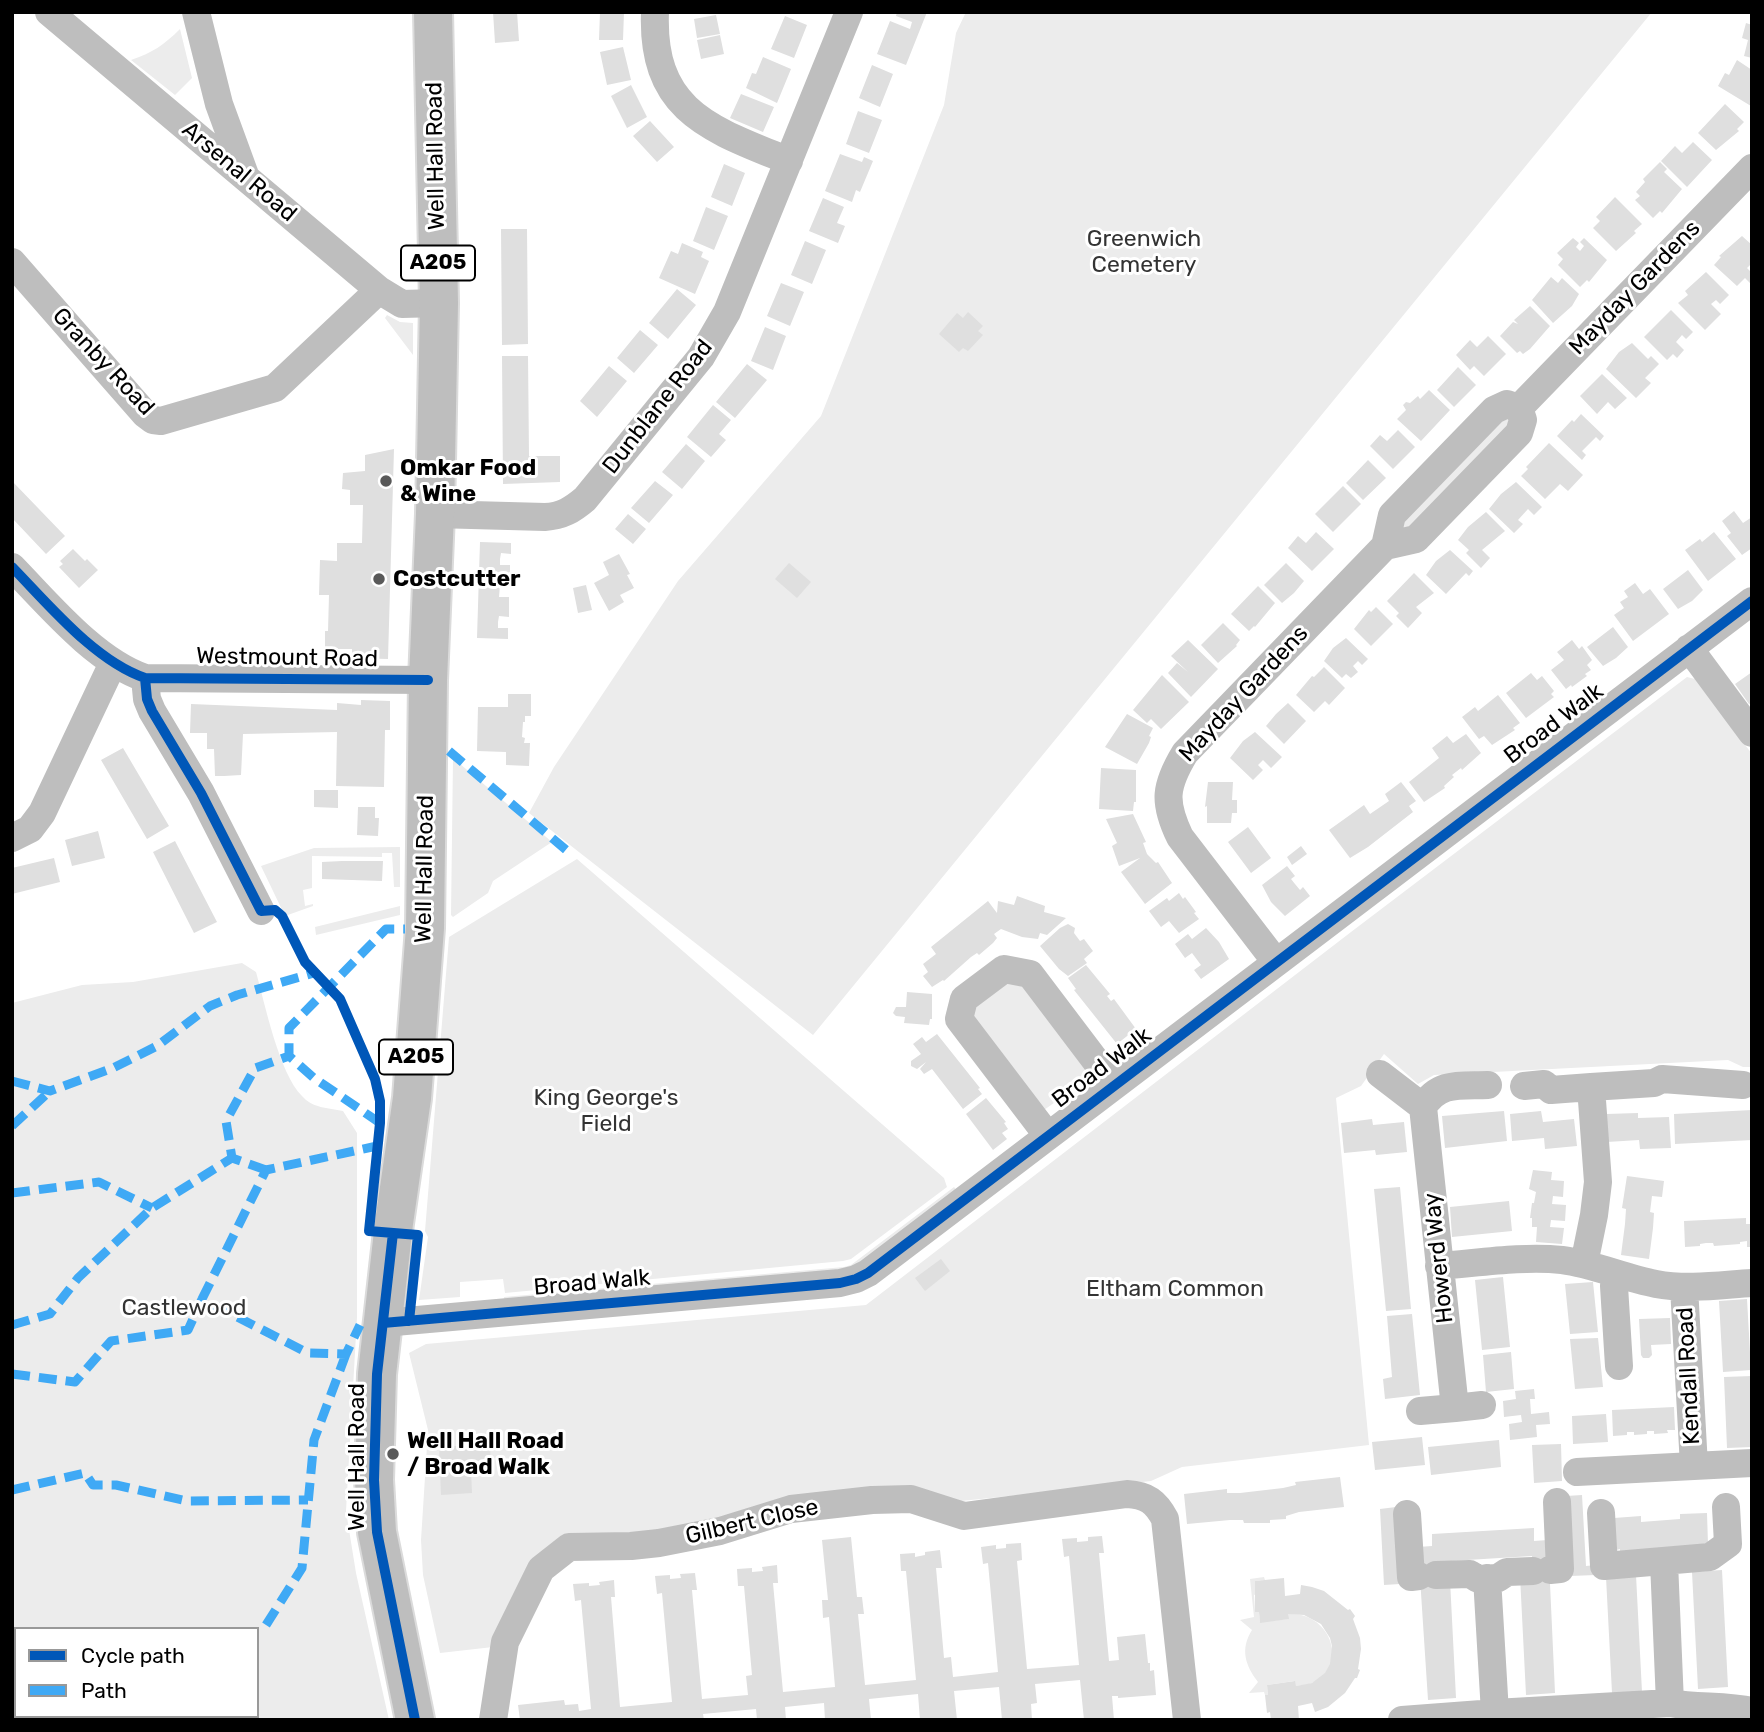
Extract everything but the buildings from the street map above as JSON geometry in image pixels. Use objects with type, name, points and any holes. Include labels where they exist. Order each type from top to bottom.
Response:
[{"type":"highway","name":"Well Hall Road","points":[[415,1720],[377,1532],[374,1416],[394,1223],[412,1098],[423,981],[428,680],[435,514],[439,303],[433,12]]},
{"type":"street","name":"Arsenal Road","points":[[49,12],[379,290],[401,304],[439,303]]},
{"type":"street","points":[[195,12],[214,86],[246,177]]},
{"type":"street","points":[[655,12],[654,32],[661,66],[674,94],[690,113],[716,132],[789,161]]},
{"type":"street","name":"Dunblane Road","points":[[435,514],[559,516],[574,509],[585,499],[701,357],[715,335],[727,312],[849,12]]},
{"type":"street","points":[[178,120],[214,86]]},
{"type":"street","name":"Mayday Gardens","points":[[1276,962],[1180,837],[1170,817],[1167,797],[1171,776],[1185,753],[1385,546],[1416,539],[1519,433],[1523,420],[1519,408],[1752,168]]},
{"type":"street","name":"Granby Road","points":[[12,262],[145,414],[153,420],[161,421],[275,388],[379,290]]},
{"type":"street","name":"Westmount Road","points":[[12,567],[76,631],[113,663],[145,678],[428,680]]},
{"type":"street","name":"Broad Walk","points":[[383,1323],[840,1283],[868,1273],[1752,601]]},
{"type":"street","points":[[1689,649],[1752,733]]},
{"type":"street","points":[[12,838],[30,829],[41,813],[113,663]]},
{"type":"street","points":[[145,678],[147,699],[152,712],[201,793],[261,911]]},
{"type":"street","name":"Broad Walk","points":[[1048,1136],[959,1019],[964,999],[1004,969],[1030,974],[1114,1086]]},
{"type":"street","points":[[1380,1074],[1423,1107],[1430,1096],[1442,1087],[1488,1085]]},
{"type":"street","points":[[1524,1086],[1544,1084],[1552,1090],[1654,1083],[1662,1079],[1743,1086]]},
{"type":"street","points":[[1584,1264],[1598,1182],[1591,1087]]},
{"type":"street","name":"Howerd Way","points":[[1420,1411],[1468,1407],[1439,1266],[1423,1107]]},
{"type":"street","points":[[1439,1266],[1560,1260],[1657,1284],[1684,1287],[1752,1283]]},
{"type":"street","points":[[1619,1274],[1614,1286],[1619,1366]]},
{"type":"street","name":"Kendall Road","points":[[1684,1287],[1694,1466]]},
{"type":"street","name":"Kendall Road","points":[[1577,1472],[1752,1463]]},
{"type":"street","name":"Gilbert Close","points":[[494,1720],[505,1642],[541,1569],[569,1547],[660,1543],[720,1531],[792,1509],[872,1500],[911,1499],[964,1516],[1127,1494],[1141,1495],[1152,1500],[1165,1519],[1187,1720]]},
{"type":"street","points":[[1407,1514],[1411,1577],[1470,1574],[1478,1579],[1498,1578],[1507,1572],[1560,1569],[1557,1502]]},
{"type":"street","points":[[1601,1513],[1604,1566],[1710,1557],[1728,1544],[1726,1507]]},
{"type":"street","points":[[1664,1562],[1670,1703]]},
{"type":"street","points":[[1487,1578],[1495,1713]]},
{"type":"street","points":[[1402,1720],[1495,1713],[1608,1710],[1670,1703],[1752,1710]]},
{"type":"green space","name":"Greenwich Cemetery","points":[[966,12],[1652,12],[813,1035],[529,813],[554,767],[678,581],[821,416],[944,105],[956,33]]},
{"type":"green space","points":[[180,29],[192,78],[175,95],[131,60],[157,48]]},
{"type":"green space","points":[[387,315],[400,322],[413,323],[413,355],[385,318]]},
{"type":"green space","points":[[1497,416],[1514,421],[1404,533],[1398,518]]},
{"type":"green space","name":"Eltham Common","points":[[1687,677],[1695,679],[1752,754],[1752,1067],[1743,1067],[1728,1060],[1434,1075],[1418,1084],[1384,1054],[1361,1086],[1336,1098],[1369,1445],[1182,1467],[1151,1481],[679,1530],[565,1539],[493,1647],[440,1653],[423,1575],[421,1540],[428,1430],[409,1353],[426,1344],[866,1305]]},
{"type":"green space","points":[[453,758],[552,842],[493,881],[488,893],[453,917],[451,915]]},
{"type":"green space","points":[[400,847],[400,887],[394,887],[392,853],[382,853],[382,857],[312,856],[312,888],[303,890],[305,906],[313,906],[285,916],[261,866],[314,848]]},
{"type":"green space","name":"King George's Field","points":[[577,859],[944,1178],[947,1187],[851,1259],[843,1261],[505,1293],[503,1279],[460,1282],[460,1297],[419,1300],[428,1237],[425,1231],[449,937]]},
{"type":"green space","points":[[400,906],[400,915],[316,935],[315,927]]},
{"type":"green space","name":"Castlewood","points":[[242,963],[256,972],[280,1055],[294,1085],[311,1103],[343,1111],[357,1133],[357,1317],[346,1511],[356,1573],[389,1720],[12,1720],[12,1003],[82,985],[133,982]]},
{"type":"green space","points":[[1016,978],[1091,1070],[1085,1081],[1044,1110],[974,1027],[973,1001]]},
{"type":"green space","points":[[954,1187],[958,1192],[854,1269],[505,1303],[504,1297],[844,1267],[851,1265]]},
{"type":"green space","points":[[1264,1577],[1265,1580],[1255,1581],[1255,1611],[1259,1612],[1260,1622],[1288,1619],[1288,1614],[1303,1615],[1325,1630],[1332,1653],[1330,1665],[1324,1675],[1312,1683],[1296,1686],[1294,1681],[1267,1685],[1268,1695],[1264,1692],[1249,1693],[1258,1682],[1250,1669],[1245,1650],[1252,1630],[1240,1620],[1254,1617],[1250,1579]]},
{"type":"marked path","points":[[449,751],[571,854]]},
{"type":"marked path","points":[[380,1123],[314,1078],[289,1056],[289,1028],[386,929],[405,929]]},
{"type":"marked path","points":[[12,1081],[50,1091],[113,1068],[157,1046],[210,1006],[237,995],[314,973]]},
{"type":"marked path","points":[[266,1170],[232,1158],[226,1121],[255,1068],[289,1056]]},
{"type":"marked path","points":[[12,1126],[50,1091]]},
{"type":"marked path","points":[[202,1299],[266,1170],[377,1146]]},
{"type":"marked path","points":[[12,1325],[50,1314],[78,1278],[152,1208],[232,1158]]},
{"type":"marked path","points":[[12,1193],[99,1182],[152,1208]]},
{"type":"marked path","points":[[12,1374],[75,1382],[111,1341],[188,1330],[202,1299],[308,1353],[346,1354],[360,1325]]},
{"type":"marked path","points":[[266,1625],[302,1568],[314,1440],[346,1354]]},
{"type":"marked path","points":[[12,1490],[85,1473],[93,1485],[116,1485],[187,1501],[308,1500]]},
{"type":"cycle path","points":[[12,567],[91,645],[108,659],[145,678],[428,680]]},
{"type":"cycle path","points":[[383,1323],[840,1283],[868,1273],[1752,601]]},
{"type":"cycle path","points":[[145,678],[147,699],[152,711],[201,793],[261,911],[275,910],[282,916],[305,962],[340,999],[375,1079],[380,1101],[380,1123],[369,1231],[418,1235],[409,1321]]},
{"type":"cycle path","points":[[393,1233],[377,1374],[374,1480],[377,1532],[415,1720]]},
{"type":"place","name":"Omkar Food & Wine","points":[[386,481]]},
{"type":"place","name":"Costcutter","points":[[379,579]]},
{"type":"place","name":"Well Hall Road / Broad Walk","points":[[393,1454]]}]
